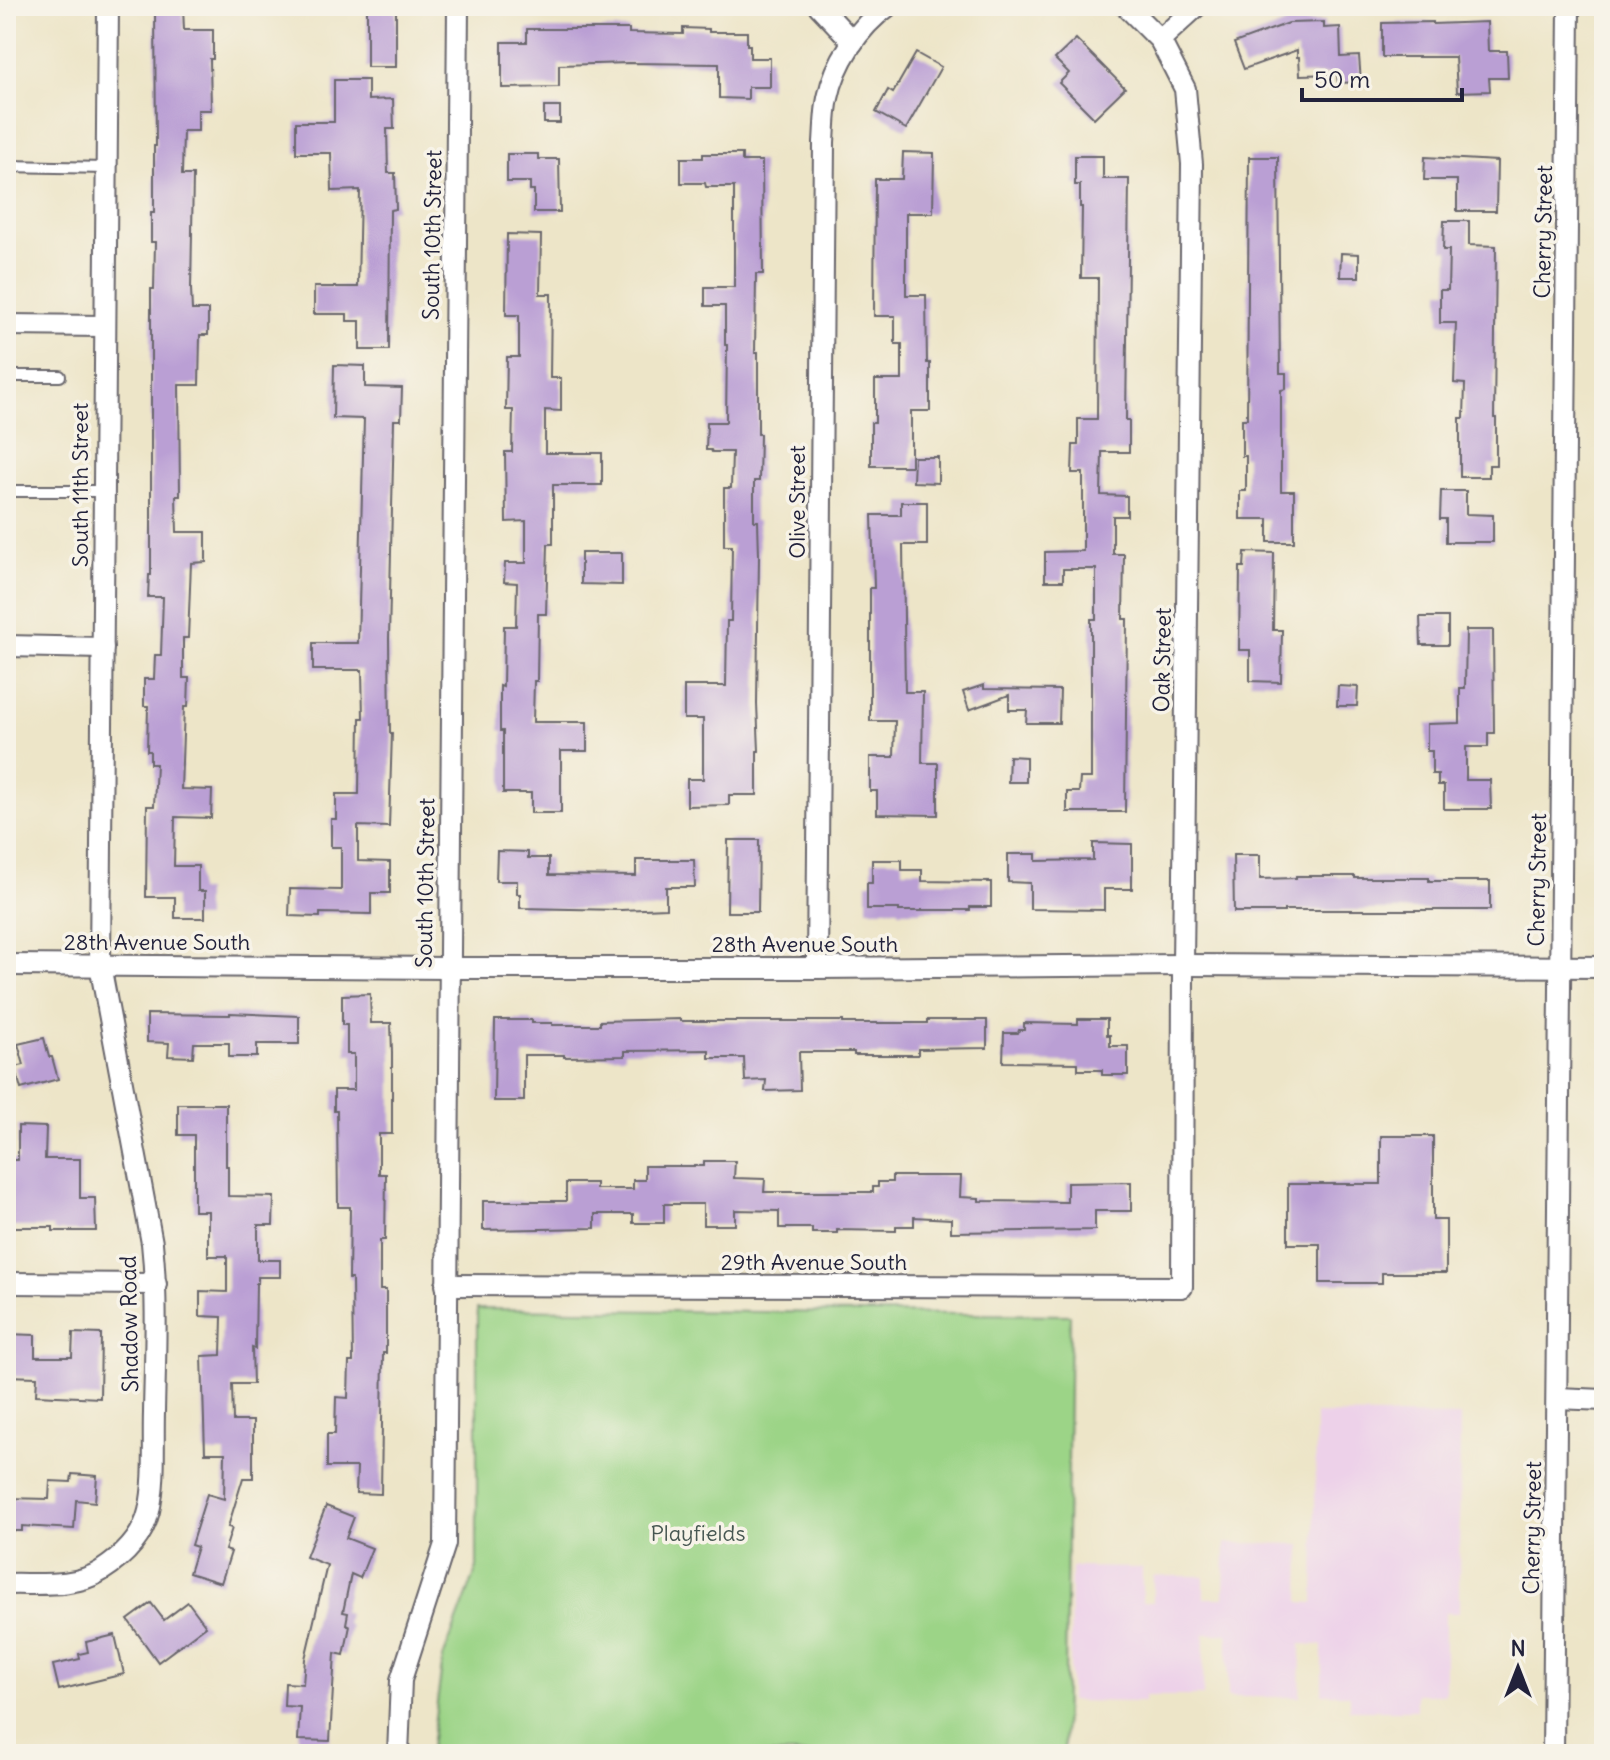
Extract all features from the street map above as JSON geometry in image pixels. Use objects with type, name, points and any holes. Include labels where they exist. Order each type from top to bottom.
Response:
[{"type":"street","name":"South 11th Street","points":[[100,965],[108,6]]},
{"type":"street","name":"South 10th Street","points":[[398,1754],[401,1680],[445,1544],[458,6]]},
{"type":"street","points":[[819,6],[853,42]]},
{"type":"street","name":"Olive Street","points":[[817,968],[824,142],[828,98],[838,70],[853,42],[888,6]]},
{"type":"street","name":"Oak Street","points":[[1126,6],[1160,40],[1185,89],[1192,164],[1182,1287]]},
{"type":"street","points":[[1160,40],[1197,6]]},
{"type":"street","name":"Cherry Street","points":[[1553,1754],[1569,6]]},
{"type":"street","points":[[6,325],[105,326]]},
{"type":"street","points":[[6,646],[103,648]]},
{"type":"street","name":"28th Avenue South","points":[[6,965],[449,968],[1604,967]]},
{"type":"street","name":"Shadow Road","points":[[6,1584],[68,1583],[98,1573],[122,1556],[137,1539],[149,1512],[153,1477],[156,1284],[152,1243],[100,965]]},
{"type":"street","points":[[6,1283],[156,1284]]},
{"type":"street","name":"29th Avenue South","points":[[446,1285],[1182,1287]]},
{"type":"street","points":[[1557,1398],[1604,1400]]},
{"type":"lane","points":[[6,166],[106,168]]},
{"type":"lane","points":[[6,376],[60,376]]},
{"type":"lane","points":[[6,491],[104,491]]},
{"type":"shaded area","points":[[1316,1414],[1460,1416],[1459,1613],[1445,1613],[1445,1694],[1416,1694],[1416,1710],[1349,1710],[1349,1694],[1322,1694],[1322,1645],[1301,1644],[1300,1697],[1228,1697],[1228,1634],[1204,1634],[1203,1696],[1145,1696],[1144,1702],[1070,1701],[1071,1567],[1142,1568],[1142,1602],[1153,1602],[1153,1576],[1204,1576],[1204,1598],[1224,1598],[1225,1543],[1301,1544],[1300,1602],[1314,1603]]},
{"type":"green space","name":"Playfields","points":[[477,1309],[1070,1315],[1064,1754],[430,1754],[443,1658],[477,1568]]},
{"type":"building","points":[[367,6],[396,6],[396,67],[367,67]]},
{"type":"building","points":[[183,7],[184,30],[213,30],[213,59],[210,59],[211,110],[198,110],[198,131],[183,131],[182,175],[193,175],[192,310],[208,310],[208,335],[200,335],[199,385],[179,385],[180,496],[176,496],[177,532],[206,532],[206,562],[191,563],[188,638],[183,638],[183,678],[189,678],[188,707],[184,707],[181,789],[212,790],[211,818],[175,817],[174,866],[198,866],[198,891],[205,891],[205,918],[175,918],[175,897],[146,897],[147,806],[154,806],[156,764],[150,764],[150,751],[147,751],[148,706],[144,706],[144,679],[154,679],[155,655],[161,655],[163,597],[148,597],[151,575],[151,289],[154,289],[155,242],[151,242],[151,213],[154,213],[156,146],[155,8]]},
{"type":"building","points":[[1324,22],[1324,28],[1340,27],[1341,57],[1359,56],[1361,82],[1338,83],[1337,74],[1300,75],[1297,50],[1244,69],[1234,43],[1289,23]]},
{"type":"building","points":[[1487,22],[1488,51],[1507,51],[1508,78],[1489,78],[1490,91],[1457,92],[1455,57],[1382,57],[1382,23]]},
{"type":"building","points":[[683,28],[747,32],[750,58],[770,58],[770,87],[748,87],[748,99],[719,98],[719,64],[629,63],[559,65],[559,87],[502,88],[502,42],[527,42],[527,29],[629,29],[629,33],[683,34]]},
{"type":"building","points":[[1076,39],[1125,88],[1094,118],[1059,83],[1069,73],[1055,59]]},
{"type":"building","points":[[916,53],[941,67],[906,129],[876,112],[888,90],[893,93]]},
{"type":"building","points":[[334,80],[368,80],[368,100],[393,99],[394,129],[387,129],[388,173],[395,173],[396,209],[390,210],[389,350],[360,350],[360,321],[347,321],[347,314],[314,314],[314,287],[358,287],[360,190],[332,191],[331,153],[296,153],[296,122],[334,122]]},
{"type":"building","points":[[544,107],[560,107],[560,123],[544,123]]},
{"type":"building","points":[[903,152],[934,153],[933,213],[906,213],[906,295],[926,295],[930,411],[911,411],[911,466],[871,466],[875,380],[902,380],[902,344],[895,344],[895,316],[874,316],[875,179],[902,179]]},
{"type":"building","points":[[507,154],[538,154],[538,159],[559,159],[560,212],[534,212],[534,190],[530,190],[530,182],[507,182]]},
{"type":"building","points":[[703,154],[742,154],[742,161],[762,161],[763,274],[756,274],[755,353],[758,353],[759,481],[754,481],[754,521],[758,521],[759,556],[759,751],[757,795],[729,795],[729,805],[687,806],[687,779],[703,779],[703,719],[684,719],[684,686],[726,686],[727,621],[731,621],[732,546],[724,546],[724,488],[731,488],[732,452],[706,450],[707,422],[726,422],[725,306],[705,306],[705,287],[734,287],[734,187],[681,183],[681,158],[703,158]]},
{"type":"building","points":[[1075,156],[1103,156],[1103,179],[1129,179],[1126,420],[1129,420],[1129,452],[1102,452],[1101,495],[1127,496],[1127,516],[1113,516],[1113,554],[1124,554],[1123,619],[1127,619],[1125,812],[1067,812],[1067,792],[1079,792],[1080,778],[1091,778],[1091,619],[1096,619],[1096,569],[1063,569],[1063,581],[1045,581],[1045,552],[1083,551],[1083,473],[1072,473],[1073,445],[1078,445],[1078,419],[1097,419],[1098,278],[1081,278],[1082,207],[1080,185],[1075,185]]},
{"type":"building","points":[[1249,157],[1278,157],[1280,373],[1286,373],[1286,389],[1281,390],[1281,491],[1294,491],[1294,542],[1268,542],[1268,519],[1240,519],[1240,491],[1246,491],[1242,419],[1247,419]]},
{"type":"building","points":[[1425,157],[1497,161],[1496,211],[1457,211],[1457,180],[1424,180]]},
{"type":"building","points":[[1444,221],[1469,221],[1469,245],[1496,246],[1496,465],[1489,465],[1489,477],[1460,477],[1460,418],[1464,418],[1465,384],[1454,383],[1456,323],[1440,323],[1440,290],[1448,290],[1449,250],[1443,250]]},
{"type":"building","points":[[507,234],[541,235],[540,294],[551,294],[550,378],[561,378],[561,411],[545,410],[545,453],[602,453],[602,485],[553,485],[553,544],[548,544],[546,614],[538,614],[533,722],[587,722],[587,751],[561,751],[561,813],[531,813],[531,793],[503,793],[500,686],[503,687],[504,626],[516,626],[517,583],[504,582],[505,563],[526,563],[526,521],[506,522],[505,452],[512,452],[513,410],[506,410],[507,357],[519,357],[519,315],[506,315]]},
{"type":"building","points":[[1341,253],[1359,254],[1359,277],[1340,277]]},
{"type":"building","points":[[334,365],[365,366],[365,387],[402,388],[401,420],[394,420],[389,827],[358,826],[358,861],[390,862],[390,893],[371,893],[371,914],[289,916],[290,889],[341,890],[341,847],[331,847],[331,819],[336,819],[336,794],[359,794],[362,670],[313,670],[313,643],[358,643],[364,419],[333,418]]},
{"type":"building","points":[[914,457],[938,457],[938,483],[913,482]]},
{"type":"building","points":[[1441,491],[1466,491],[1466,514],[1493,515],[1493,542],[1446,542],[1446,519],[1440,519]]},
{"type":"building","points":[[901,502],[927,502],[927,545],[903,545],[905,692],[923,692],[922,763],[938,763],[938,815],[877,814],[877,791],[870,791],[870,757],[894,757],[895,721],[870,721],[870,588],[874,588],[872,515],[901,515]]},
{"type":"building","points":[[1245,552],[1274,553],[1273,630],[1282,630],[1281,682],[1250,681],[1250,650],[1239,650],[1240,567],[1244,567]]},
{"type":"building","points":[[581,553],[622,553],[622,585],[581,584]]},
{"type":"building","points":[[1420,617],[1448,617],[1448,645],[1421,645]]},
{"type":"building","points":[[1466,630],[1493,630],[1494,733],[1488,733],[1488,747],[1466,747],[1466,780],[1490,780],[1491,809],[1444,809],[1444,785],[1438,785],[1438,774],[1432,774],[1432,751],[1427,751],[1427,724],[1460,723],[1460,688],[1465,688]]},
{"type":"building","points":[[984,685],[984,689],[1060,690],[1059,723],[1026,723],[1027,710],[1009,710],[1009,695],[969,710],[963,692]]},
{"type":"building","points":[[1338,686],[1358,687],[1357,706],[1337,706]]},
{"type":"building","points":[[1009,756],[1026,757],[1026,782],[1008,782]]},
{"type":"building","points":[[728,840],[759,840],[758,912],[727,912]]},
{"type":"building","points":[[1093,843],[1132,844],[1132,889],[1104,889],[1104,910],[1030,909],[1030,883],[1008,882],[1008,854],[1036,854],[1036,861],[1093,860]]},
{"type":"building","points":[[497,851],[528,852],[528,858],[549,858],[549,875],[636,876],[636,860],[694,860],[695,887],[666,887],[666,908],[520,908],[517,881],[496,881]]},
{"type":"building","points":[[1233,855],[1260,855],[1260,879],[1355,876],[1490,881],[1490,910],[1234,912]]},
{"type":"building","points":[[872,860],[902,860],[902,870],[922,870],[922,881],[991,882],[991,907],[922,911],[867,909],[867,883],[872,883]]},
{"type":"building","points":[[370,994],[371,1023],[391,1023],[392,1053],[392,1134],[379,1134],[379,1174],[386,1174],[385,1240],[380,1240],[380,1290],[386,1290],[381,1494],[356,1493],[357,1467],[327,1467],[327,1434],[335,1434],[336,1397],[348,1398],[349,1362],[353,1362],[350,1207],[338,1207],[337,1111],[334,1111],[334,1090],[354,1090],[354,1054],[347,1054],[347,1025],[342,1025],[342,995]]},
{"type":"building","points":[[147,1014],[299,1016],[299,1044],[257,1044],[257,1057],[229,1057],[229,1043],[194,1043],[193,1057],[168,1056],[169,1043],[147,1042]]},
{"type":"building","points":[[680,1019],[843,1023],[987,1020],[987,1048],[918,1049],[918,1055],[799,1052],[800,1090],[765,1091],[766,1080],[745,1081],[744,1058],[709,1058],[709,1050],[625,1051],[625,1056],[524,1055],[524,1101],[494,1101],[495,1020],[600,1025],[600,1021]]},
{"type":"building","points":[[1078,1019],[1107,1019],[1110,1046],[1128,1046],[1128,1075],[1102,1075],[1102,1070],[1078,1070],[1078,1063],[1003,1062],[1004,1033],[1024,1030],[1024,1023],[1078,1024]]},
{"type":"building","points":[[44,1038],[58,1079],[21,1089],[15,1067],[24,1065],[18,1044]]},
{"type":"building","points":[[178,1104],[226,1104],[228,1196],[274,1197],[273,1225],[258,1225],[258,1260],[280,1260],[280,1277],[258,1277],[256,1283],[253,1384],[232,1384],[233,1421],[253,1421],[253,1478],[243,1478],[228,1527],[232,1528],[225,1550],[231,1552],[221,1583],[189,1573],[197,1547],[191,1545],[207,1494],[224,1499],[225,1453],[205,1453],[202,1356],[221,1355],[222,1317],[200,1316],[200,1291],[227,1292],[227,1256],[208,1256],[208,1211],[194,1211],[194,1135],[178,1135]]},
{"type":"building","points":[[18,1126],[46,1127],[45,1159],[80,1159],[80,1198],[95,1198],[96,1231],[6,1227],[8,1160],[18,1160]]},
{"type":"building","points":[[1381,1136],[1433,1136],[1433,1220],[1446,1220],[1446,1273],[1382,1273],[1382,1283],[1320,1283],[1320,1244],[1288,1244],[1288,1184],[1381,1184]]},
{"type":"building","points":[[704,1161],[735,1161],[734,1178],[765,1179],[764,1192],[873,1192],[878,1182],[892,1182],[892,1176],[961,1176],[960,1197],[979,1198],[979,1201],[1067,1202],[1067,1183],[1131,1182],[1131,1211],[1095,1211],[1095,1230],[951,1232],[951,1219],[914,1217],[914,1226],[896,1226],[896,1231],[837,1230],[837,1233],[812,1233],[812,1228],[779,1228],[779,1211],[735,1210],[735,1225],[703,1225],[703,1204],[664,1204],[664,1223],[633,1223],[633,1214],[595,1214],[595,1228],[483,1230],[483,1201],[566,1201],[566,1183],[596,1183],[596,1189],[633,1189],[633,1180],[645,1180],[645,1166],[704,1166]]},
{"type":"building","points":[[73,1333],[101,1334],[100,1398],[36,1395],[37,1377],[6,1376],[6,1334],[35,1335],[35,1357],[72,1357]]},
{"type":"building","points":[[72,1474],[97,1476],[95,1502],[76,1500],[74,1529],[22,1526],[22,1531],[6,1531],[6,1498],[49,1499],[50,1481],[71,1482]]},
{"type":"building","points":[[326,1506],[354,1517],[346,1538],[372,1548],[360,1578],[351,1574],[343,1612],[348,1613],[346,1624],[350,1626],[344,1655],[335,1653],[330,1741],[298,1740],[300,1707],[284,1706],[285,1683],[303,1684],[305,1659],[327,1565],[306,1557]]},
{"type":"building","points":[[188,1602],[206,1626],[158,1662],[128,1620],[151,1603],[164,1620]]},
{"type":"building","points":[[115,1635],[124,1674],[59,1690],[53,1665],[80,1659],[79,1654],[88,1652],[86,1642]]}]
